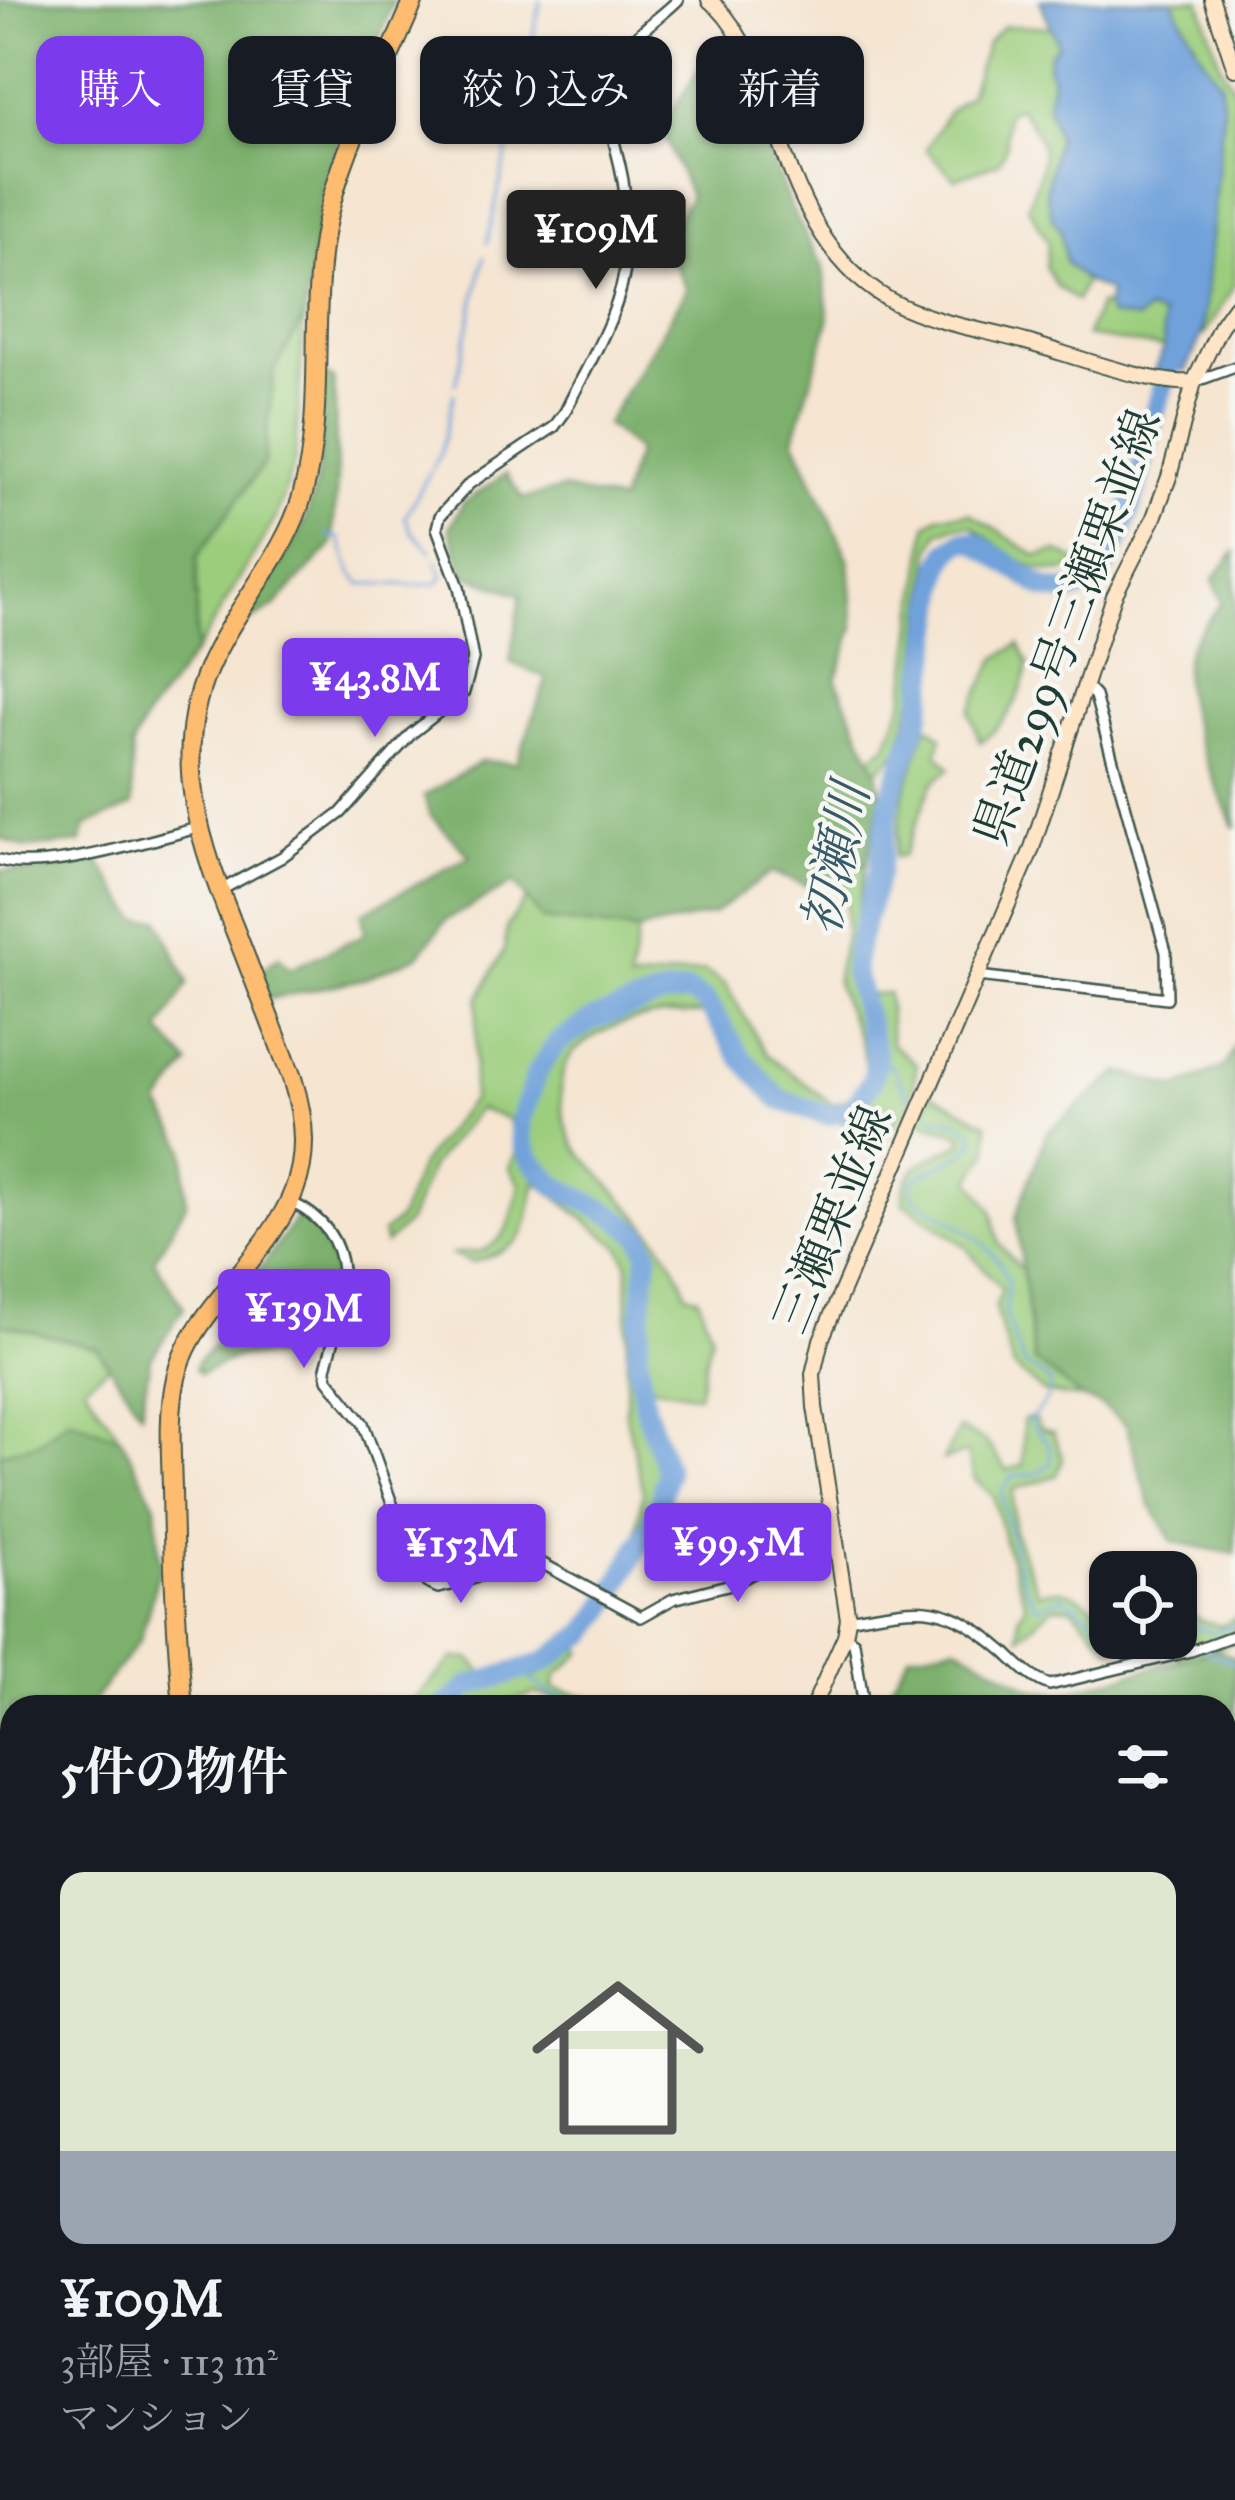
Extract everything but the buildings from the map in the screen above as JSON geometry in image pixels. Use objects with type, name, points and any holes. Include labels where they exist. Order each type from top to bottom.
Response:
[{"type":"highway","points":[[182,1695],[174,1603],[171,1432],[176,1376],[203,1321],[278,1224],[290,1202],[305,1147],[302,1110],[197,828],[192,715],[227,626],[285,537],[302,497],[312,449],[317,292],[332,196],[414,0]]},
{"type":"main road","points":[[709,0],[745,46],[817,227],[836,258],[858,280],[920,312],[1144,375],[1191,383]]},
{"type":"main road","points":[[1212,0],[1235,69]]},
{"type":"main road","name":"県道299号三瀬栗並線","points":[[974,976],[1030,851],[1114,596],[1169,477],[1191,383],[1235,305]]},
{"type":"main road","name":"三瀬栗並線","points":[[818,1695],[848,1619],[815,1407],[813,1374],[820,1340],[974,976]]},
{"type":"street","points":[[219,891],[283,857],[341,813],[411,734],[464,692],[472,659],[459,587],[437,528],[440,516],[470,484],[554,427],[620,293],[626,262],[626,203],[621,167],[608,129],[607,96],[628,45],[678,0]]},
{"type":"street","points":[[1191,383],[1235,367]]},
{"type":"street","points":[[974,976],[1166,998],[1166,952],[1095,696],[1085,685]]},
{"type":"street","points":[[0,860],[13,865],[57,860],[197,828]]},
{"type":"street","points":[[290,1202],[302,1207],[328,1234],[343,1266],[345,1300],[326,1368],[328,1379],[364,1423],[395,1512],[427,1583],[438,1588],[463,1582],[485,1573],[503,1557],[521,1552],[641,1617],[673,1599],[735,1583],[836,1528]]},
{"type":"street","points":[[848,1619],[931,1610],[953,1614],[1036,1680],[1050,1684],[1191,1651],[1235,1635]]},
{"type":"street","points":[[845,1636],[854,1642],[862,1695]]},
{"type":"green space","points":[[0,0],[394,0],[380,36],[228,36],[228,144],[339,144],[323,185],[304,319],[274,370],[264,463],[197,557],[196,651],[146,717],[132,746],[132,806],[86,826],[80,843],[25,848],[0,838]]},
{"type":"green space","points":[[1172,0],[1200,0],[1220,64],[1235,90],[1235,284],[1203,337],[1220,81]]},
{"type":"green space","points":[[1004,26],[1053,27],[1058,45],[1048,65],[1052,79],[1047,105],[1057,136],[1046,192],[1060,228],[1066,263],[1085,281],[1076,301],[1056,286],[1046,268],[1048,242],[1028,206],[1041,165],[1041,144],[1018,107],[1006,113],[1006,146],[999,162],[955,179],[926,149],[948,112],[969,95],[987,43]]},
{"type":"green space","points":[[696,74],[696,144],[766,144],[791,208],[823,267],[829,320],[794,438],[849,561],[854,628],[836,680],[877,771],[881,797],[867,862],[807,886],[772,872],[713,914],[638,931],[543,920],[514,883],[446,920],[418,956],[363,979],[268,999],[258,972],[279,957],[290,969],[365,934],[362,913],[470,856],[430,815],[424,796],[482,761],[517,763],[547,678],[510,662],[521,595],[465,575],[449,528],[463,503],[506,474],[523,499],[563,489],[620,502],[637,451],[606,424],[687,290],[663,241],[690,196],[668,144],[672,144],[672,111]]},
{"type":"green space","points":[[1099,304],[1110,316],[1157,311],[1165,322],[1164,348],[1086,336]]},
{"type":"green space","points":[[304,319],[295,459],[276,518],[196,651],[197,557],[264,463],[274,370]]},
{"type":"green space","points":[[324,375],[334,379],[337,482],[332,545],[273,608],[233,630],[298,535],[313,497]]},
{"type":"green space","points":[[970,513],[1037,556],[1057,551],[1080,563],[1053,572],[1038,569],[1009,554],[972,525],[939,532],[931,549],[914,695],[898,751],[877,771],[871,757],[886,746],[904,700],[927,525],[940,515]]},
{"type":"green space","points":[[1235,552],[1235,828],[1199,744],[1184,677],[1192,643],[1222,602],[1213,579]]},
{"type":"green space","points":[[1019,644],[1029,664],[1022,688],[1006,717],[980,742],[970,711],[996,659]]},
{"type":"green space","points":[[927,725],[942,737],[937,753],[950,768],[932,784],[904,855],[895,857],[903,798]]},
{"type":"green space","points":[[97,859],[138,920],[159,919],[188,983],[160,1031],[189,1064],[160,1104],[185,1148],[186,1204],[154,1260],[184,1308],[150,1360],[141,1412],[97,1348],[0,1323],[0,871],[36,872]]},
{"type":"green space","points":[[867,862],[845,975],[855,996],[888,993],[891,1044],[917,1064],[910,1106],[888,1134],[862,1138],[836,1118],[770,1095],[709,1014],[656,1016],[606,1030],[577,1049],[564,1069],[562,1107],[574,1144],[661,1244],[686,1293],[698,1297],[711,1334],[698,1395],[650,1386],[637,1390],[659,1484],[654,1504],[637,1526],[643,1492],[626,1415],[628,1265],[620,1247],[536,1181],[526,1227],[515,1243],[472,1263],[452,1255],[481,1251],[498,1240],[509,1224],[520,1185],[509,1167],[516,1153],[509,1119],[478,1109],[431,1166],[408,1222],[385,1244],[383,1232],[399,1219],[421,1163],[472,1099],[478,1000],[504,950],[507,926],[527,899],[544,920],[638,931],[629,982],[704,971],[725,984],[767,1054],[832,1104],[852,1096],[863,1084],[866,1069],[836,979],[846,930],[845,871]]},
{"type":"green space","points":[[1235,1045],[1235,1554],[1173,1542],[1150,1504],[1126,1425],[1034,1361],[1016,1217],[1047,1132],[1120,1072],[1177,1088],[1225,1066]]},
{"type":"green space","points":[[932,1093],[988,1124],[989,1151],[971,1179],[992,1210],[999,1244],[1022,1270],[1034,1360],[1083,1399],[1043,1392],[1013,1367],[995,1308],[1002,1290],[965,1246],[903,1202],[914,1171],[962,1143],[962,1135],[922,1123]]},
{"type":"green space","points":[[297,1217],[305,1217],[317,1234],[335,1278],[333,1308],[320,1344],[291,1357],[240,1356],[200,1374],[195,1369],[197,1362],[222,1338],[236,1303]]},
{"type":"green space","points":[[0,1323],[97,1348],[109,1366],[84,1385],[121,1438],[69,1418],[38,1443],[0,1453]]},
{"type":"green space","points":[[1033,1417],[1041,1430],[1053,1433],[1063,1460],[1057,1475],[1013,1490],[1014,1532],[1038,1593],[1058,1590],[1085,1601],[1089,1625],[1071,1607],[1054,1606],[1020,1637],[1019,1616],[1026,1605],[994,1496],[975,1480],[967,1453],[943,1460],[959,1429],[986,1442],[1007,1470],[1023,1465],[1023,1420]]},
{"type":"green space","points":[[69,1418],[121,1438],[156,1505],[160,1567],[140,1640],[97,1695],[0,1695],[0,1453],[38,1443]]},
{"type":"green space","points":[[1197,1618],[1221,1626],[1235,1618],[1235,1642],[1197,1654]]},
{"type":"green space","points":[[956,1645],[1033,1689],[1063,1693],[1182,1659],[1197,1659],[1197,1655],[1217,1649],[1235,1658],[1235,1695],[886,1695],[909,1654]]},
{"type":"green space","points":[[580,1647],[583,1652],[557,1675],[553,1688],[580,1695],[419,1695],[454,1658],[470,1659],[494,1684],[539,1675]]},
{"type":"water","points":[[1040,0],[1172,0],[1220,81],[1223,111],[1202,334],[1186,371],[1155,369],[1164,348],[1162,316],[1147,311],[1137,320],[1110,316],[1106,307],[1109,292],[1085,281],[1066,263],[1060,228],[1053,220],[1046,192],[1057,136],[1047,105],[1052,79],[1048,65],[1058,44]]},
{"type":"waterway","points":[[533,36],[541,0]]},
{"type":"waterway","points":[[487,243],[509,144]]},
{"type":"waterway","points":[[456,384],[484,257]]},
{"type":"waterway","name":"初瀬川","points":[[458,1695],[469,1686],[543,1663],[586,1633],[604,1610],[658,1511],[667,1471],[645,1407],[637,1354],[648,1252],[640,1235],[615,1216],[555,1185],[530,1159],[520,1123],[537,1072],[557,1043],[594,1019],[664,995],[689,992],[706,1002],[741,1057],[780,1100],[828,1115],[847,1111],[858,1101],[873,1079],[876,1055],[854,971],[856,951],[879,872],[890,799],[921,713],[941,566],[962,541],[974,541],[1044,588],[1072,590],[1096,577],[1126,520],[1171,364]]},
{"type":"waterway","points":[[431,551],[411,531],[405,517],[440,454],[454,394]]},
{"type":"waterway","points":[[327,535],[339,538],[352,574],[362,584],[438,583],[443,576],[436,561]]},
{"type":"waterway","points":[[876,1055],[894,1069],[908,1096]]},
{"type":"waterway","points":[[932,1117],[964,1125],[975,1139],[963,1153],[911,1183],[913,1198],[966,1230],[999,1263],[1007,1281],[1007,1319],[1021,1358],[1050,1385],[1047,1400],[1030,1423],[1049,1445],[1050,1464],[1036,1474],[1013,1476],[1002,1491],[1019,1570],[1039,1607],[1062,1596],[1089,1615]]},
{"type":"waterway","points":[[1197,1627],[1212,1632],[1235,1625]]},
{"type":"waterway","points":[[1203,1650],[1235,1663]]},
{"type":"waterway","points":[[517,1668],[554,1695]]}]
